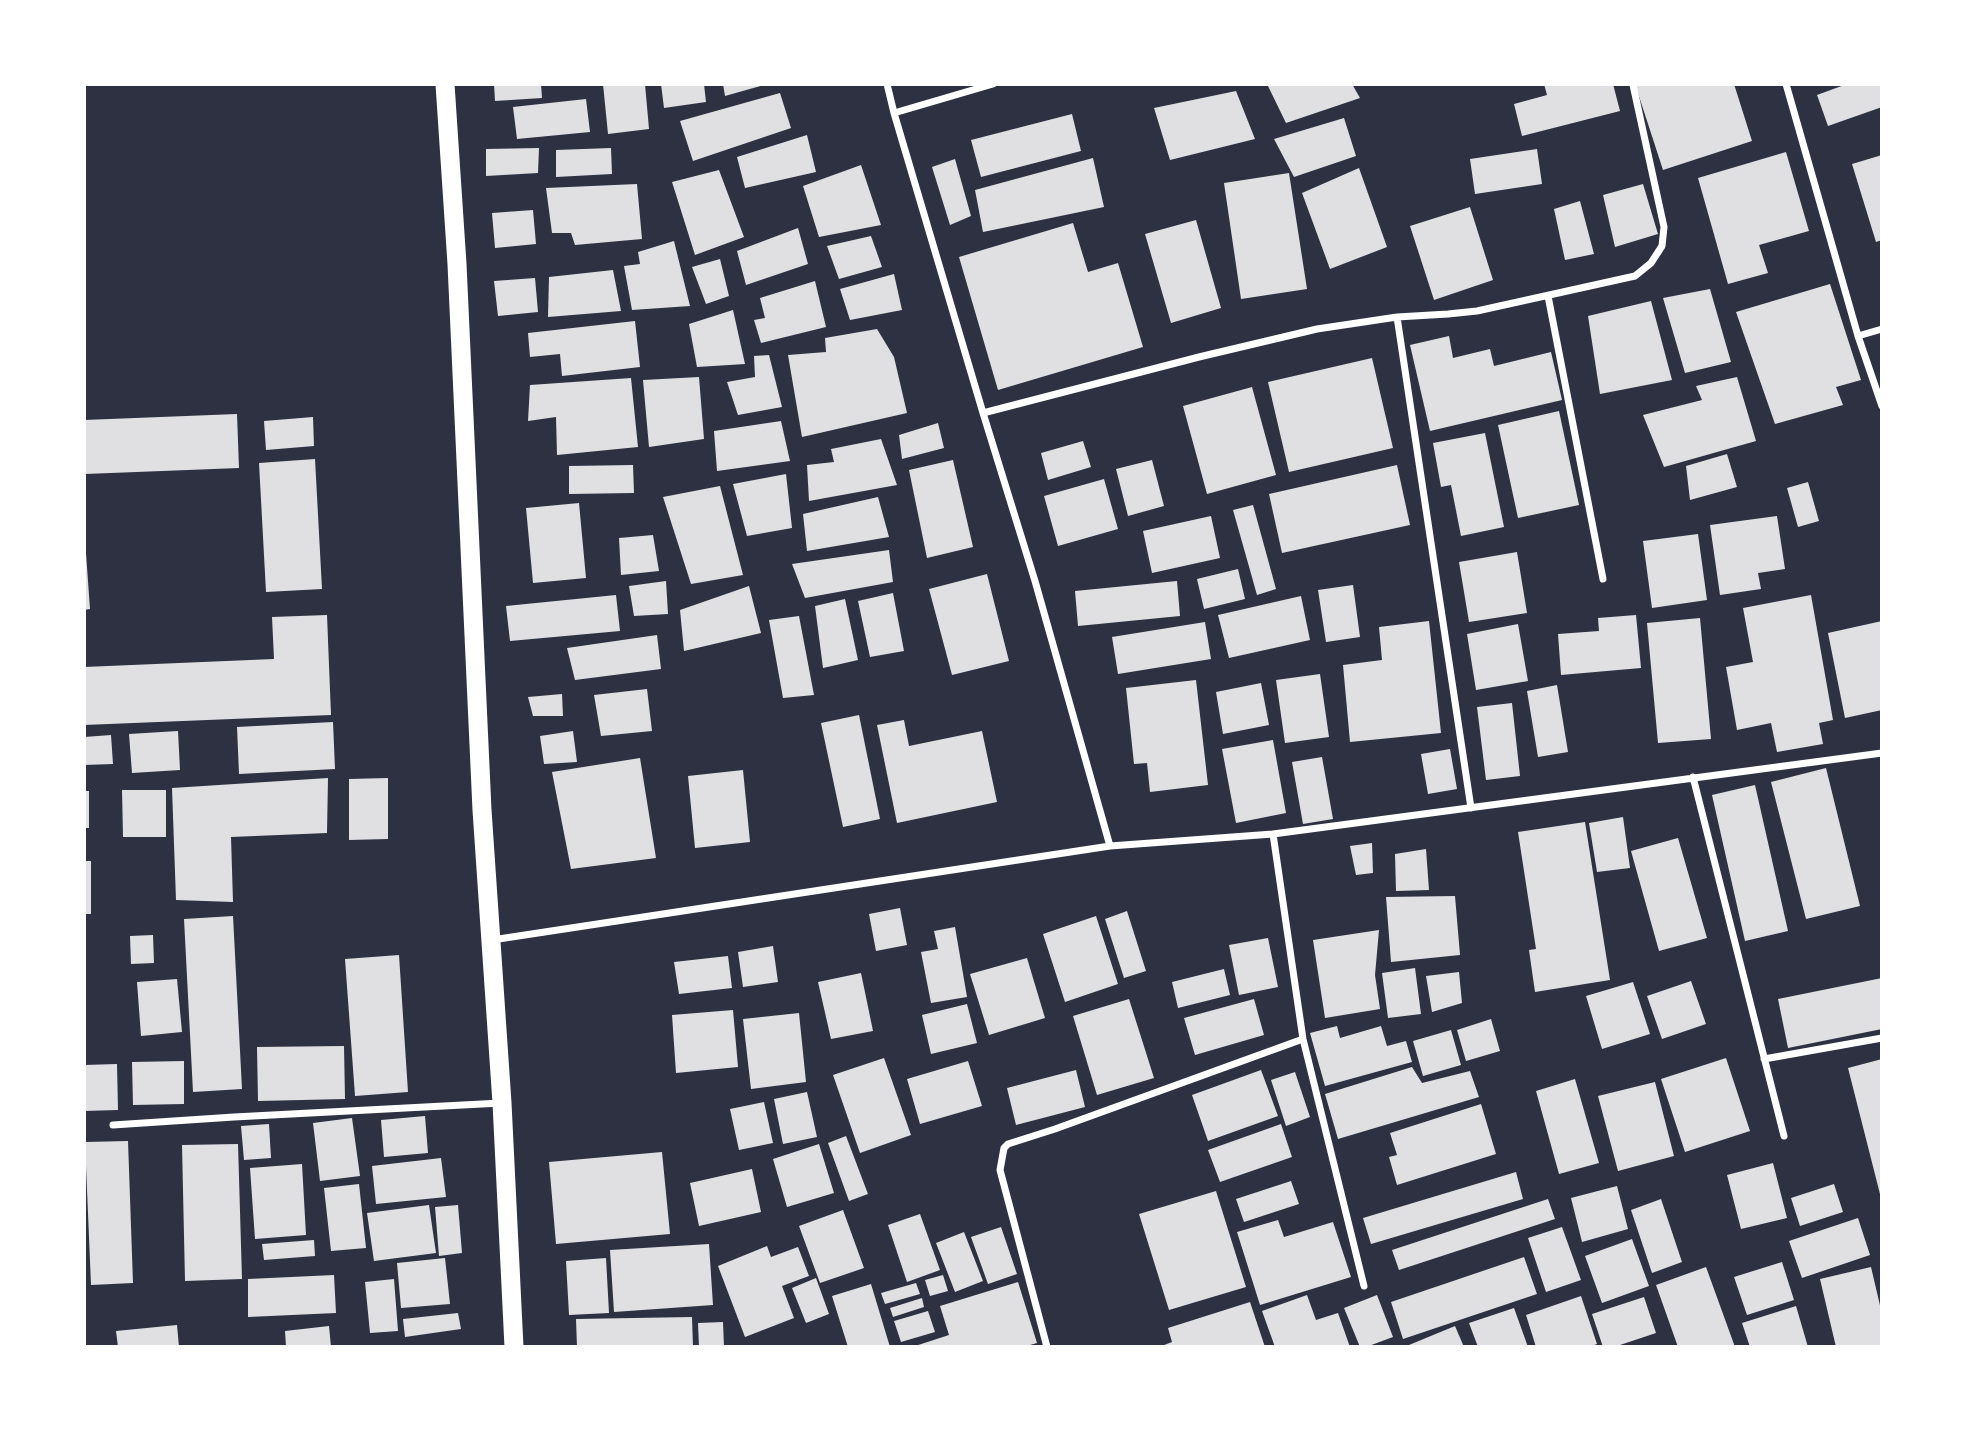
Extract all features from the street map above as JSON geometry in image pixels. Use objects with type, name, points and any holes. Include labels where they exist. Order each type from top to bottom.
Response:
[{"type":"highway","points":[[444,84],[457,264],[481,797],[502,1103],[514,1347]]},
{"type":"street","points":[[887,84],[1035,581],[1110,846]]},
{"type":"street","points":[[894,113],[993,84]]},
{"type":"street","points":[[1786,84],[1858,336],[1882,406]]},
{"type":"street","points":[[983,413],[1317,329],[1397,317],[1477,311],[1635,276],[1651,263],[1662,246],[1664,227],[1633,85]]},
{"type":"street","points":[[1548,296],[1603,579]]},
{"type":"street","points":[[1397,317],[1471,808]]},
{"type":"street","points":[[1858,336],[1882,329]]},
{"type":"street","points":[[491,940],[1110,846],[1273,834],[1882,753]]},
{"type":"street","points":[[1693,777],[1784,1136]]},
{"type":"street","points":[[1273,834],[1303,1040],[1364,1286]]},
{"type":"street","points":[[1765,1059],[1882,1038]]},
{"type":"street","points":[[1047,1347],[1000,1170],[1004,1148],[1008,1144],[1303,1040]]},
{"type":"street","points":[[113,1125],[502,1103]]},
{"type":"building","points":[[494,84],[541,84],[542,98],[495,101]]},
{"type":"building","points":[[603,84],[645,84],[649,129],[608,134]]},
{"type":"building","points":[[661,84],[704,84],[706,102],[664,108]]},
{"type":"building","points":[[723,84],[763,84],[764,85],[725,96]]},
{"type":"building","points":[[1267,84],[1352,84],[1360,98],[1286,123]]},
{"type":"building","points":[[1544,84],[1613,84],[1620,111],[1522,136],[1514,104],[1547,95]]},
{"type":"building","points":[[1635,84],[1734,84],[1752,141],[1663,170]]},
{"type":"building","points":[[1847,84],[1882,84],[1882,107],[1828,126],[1817,95]]},
{"type":"building","points":[[1236,91],[1255,139],[1170,160],[1154,108]]},
{"type":"building","points":[[780,93],[791,128],[693,161],[680,121]]},
{"type":"building","points":[[586,99],[590,132],[517,139],[513,107]]},
{"type":"building","points":[[1072,114],[1081,151],[981,177],[971,140]]},
{"type":"building","points":[[1344,118],[1356,156],[1294,177],[1274,139]]},
{"type":"building","points":[[807,135],[816,172],[745,188],[737,157]]},
{"type":"building","points":[[539,148],[538,173],[486,176],[486,149]]},
{"type":"building","points":[[611,148],[612,174],[556,177],[556,150]]},
{"type":"building","points":[[1537,149],[1542,184],[1475,194],[1470,159]]},
{"type":"building","points":[[1786,152],[1809,231],[1759,245],[1768,273],[1728,284],[1698,178]]},
{"type":"building","points":[[1882,155],[1882,240],[1876,242],[1852,164]]},
{"type":"building","points":[[1093,158],[1104,207],[983,232],[975,190]]},
{"type":"building","points":[[955,159],[971,216],[950,225],[932,167]]},
{"type":"building","points":[[861,165],[881,225],[819,237],[803,186]]},
{"type":"building","points":[[1359,168],[1387,247],[1330,269],[1302,193]]},
{"type":"building","points":[[719,170],[744,237],[695,255],[672,182]]},
{"type":"building","points":[[1289,173],[1307,289],[1241,299],[1224,183]]},
{"type":"building","points":[[637,184],[642,239],[575,245],[571,233],[552,233],[546,188]]},
{"type":"building","points":[[1643,184],[1658,234],[1615,247],[1603,195]]},
{"type":"building","points":[[1580,201],[1594,254],[1565,260],[1554,209]]},
{"type":"building","points":[[1470,207],[1493,280],[1434,300],[1410,226]]},
{"type":"building","points":[[533,210],[536,244],[495,248],[492,213]]},
{"type":"building","points":[[1196,220],[1221,308],[1171,323],[1145,234]]},
{"type":"building","points":[[1073,223],[1088,272],[1118,263],[1143,347],[998,390],[959,257]]},
{"type":"building","points":[[798,228],[808,264],[746,285],[737,251]]},
{"type":"building","points":[[871,236],[882,267],[839,279],[827,246]]},
{"type":"building","points":[[674,241],[690,306],[632,310],[624,266],[640,264],[638,252]]},
{"type":"building","points":[[720,259],[729,296],[706,304],[692,267]]},
{"type":"building","points":[[613,270],[621,311],[548,317],[549,277]]},
{"type":"building","points":[[894,274],[902,310],[850,320],[840,289]]},
{"type":"building","points":[[535,278],[538,312],[498,316],[494,281]]},
{"type":"building","points":[[815,281],[826,327],[761,343],[754,320],[765,318],[760,298]]},
{"type":"building","points":[[1830,284],[1861,380],[1836,387],[1843,405],[1775,424],[1736,312]]},
{"type":"building","points":[[1710,289],[1731,362],[1685,373],[1663,298]]},
{"type":"building","points":[[1651,301],[1672,380],[1600,394],[1588,316]]},
{"type":"building","points":[[733,310],[745,364],[697,367],[689,324]]},
{"type":"building","points":[[635,321],[640,367],[562,376],[560,354],[530,357],[528,333]]},
{"type":"building","points":[[877,329],[894,357],[907,413],[802,437],[788,355],[826,352],[825,338]]},
{"type":"building","points":[[1449,336],[1453,358],[1490,349],[1494,366],[1551,352],[1562,400],[1430,431],[1410,345]]},
{"type":"building","points":[[769,355],[782,407],[738,415],[727,382],[755,377],[754,356]]},
{"type":"building","points":[[1372,358],[1393,448],[1289,472],[1268,382]]},
{"type":"building","points":[[699,377],[704,439],[649,447],[643,380]]},
{"type":"building","points":[[1737,377],[1756,441],[1664,467],[1643,415],[1702,400],[1696,386]]},
{"type":"building","points":[[631,378],[638,447],[557,455],[556,417],[528,421],[530,385]]},
{"type":"building","points":[[1252,387],[1276,475],[1207,494],[1183,406]]},
{"type":"building","points":[[1559,411],[1579,505],[1518,518],[1498,425]]},
{"type":"building","points":[[237,414],[239,468],[85,474],[84,420]]},
{"type":"building","points":[[313,417],[314,446],[266,450],[264,421]]},
{"type":"building","points":[[781,421],[790,461],[717,471],[714,431]]},
{"type":"building","points":[[938,423],[944,448],[902,459],[899,435]]},
{"type":"building","points":[[1485,433],[1504,527],[1461,536],[1451,485],[1441,487],[1433,443]]},
{"type":"building","points":[[881,439],[897,485],[809,501],[807,465],[834,462],[831,449]]},
{"type":"building","points":[[1083,441],[1091,467],[1048,480],[1041,453]]},
{"type":"building","points":[[1727,454],[1737,487],[1690,500],[1686,466]]},
{"type":"building","points":[[315,459],[322,589],[266,592],[259,463]]},
{"type":"building","points":[[953,460],[973,547],[927,558],[909,470]]},
{"type":"building","points":[[1152,460],[1164,506],[1128,516],[1116,469]]},
{"type":"building","points":[[633,465],[634,493],[569,494],[569,466]]},
{"type":"building","points":[[1397,465],[1410,525],[1282,553],[1269,494]]},
{"type":"building","points":[[786,474],[792,528],[747,536],[733,484]]},
{"type":"building","points":[[1104,479],[1118,529],[1058,546],[1044,496]]},
{"type":"building","points":[[1808,482],[1819,521],[1798,527],[1787,488]]},
{"type":"building","points":[[720,486],[743,575],[691,584],[663,497]]},
{"type":"building","points":[[878,497],[889,537],[807,551],[803,514]]},
{"type":"building","points":[[579,503],[586,578],[533,583],[526,508]]},
{"type":"building","points":[[1253,505],[1276,589],[1257,595],[1233,510]]},
{"type":"building","points":[[1211,516],[1220,558],[1152,573],[1143,531]]},
{"type":"building","points":[[1777,516],[1785,569],[1758,573],[1761,589],[1720,595],[1710,525]]},
{"type":"building","points":[[1698,534],[1707,600],[1652,608],[1643,541]]},
{"type":"building","points":[[653,535],[659,571],[621,575],[619,538]]},
{"type":"building","points":[[889,550],[893,582],[805,598],[792,564]]},
{"type":"building","points":[[1517,552],[1527,613],[1469,622],[1459,562]]},
{"type":"building","points":[[86,553],[90,609],[84,610],[84,554]]},
{"type":"building","points":[[1238,569],[1245,599],[1204,609],[1197,579]]},
{"type":"building","points":[[987,574],[1009,661],[952,675],[929,589]]},
{"type":"building","points":[[666,581],[668,614],[634,616],[629,586]]},
{"type":"building","points":[[1177,581],[1180,616],[1078,626],[1075,591]]},
{"type":"building","points":[[1353,585],[1360,637],[1326,642],[1318,590]]},
{"type":"building","points":[[749,586],[761,633],[684,651],[680,610]]},
{"type":"building","points":[[893,593],[904,651],[870,657],[858,601]]},
{"type":"building","points":[[616,595],[620,631],[510,641],[506,606]]},
{"type":"building","points":[[1811,595],[1833,720],[1819,723],[1823,744],[1777,752],[1771,723],[1737,730],[1726,667],[1753,662],[1743,608]]},
{"type":"building","points":[[1301,596],[1310,640],[1229,658],[1218,615]]},
{"type":"building","points":[[845,599],[858,660],[823,668],[815,606]]},
{"type":"building","points":[[327,615],[331,715],[84,725],[84,667],[274,659],[272,617]]},
{"type":"building","points":[[1636,615],[1641,668],[1561,675],[1558,634],[1599,631],[1598,618]]},
{"type":"building","points":[[799,616],[814,695],[783,698],[769,620]]},
{"type":"building","points":[[1700,618],[1711,739],[1658,743],[1647,623]]},
{"type":"building","points":[[1429,621],[1441,733],[1350,742],[1343,665],[1382,660],[1379,627]]},
{"type":"building","points":[[1882,621],[1882,710],[1845,718],[1828,633]]},
{"type":"building","points":[[1205,622],[1211,659],[1118,674],[1112,637]]},
{"type":"building","points":[[1518,624],[1528,681],[1476,690],[1467,634]]},
{"type":"building","points":[[657,635],[661,669],[575,680],[567,648]]},
{"type":"building","points":[[1320,674],[1329,737],[1285,743],[1276,680]]},
{"type":"building","points":[[1196,680],[1208,785],[1150,792],[1147,763],[1134,764],[1126,688]]},
{"type":"building","points":[[1261,683],[1269,725],[1223,734],[1216,692]]},
{"type":"building","points":[[1557,685],[1568,752],[1538,757],[1527,691]]},
{"type":"building","points":[[647,689],[652,731],[601,736],[594,695]]},
{"type":"building","points":[[562,694],[563,716],[533,716],[528,697]]},
{"type":"building","points":[[1512,703],[1520,776],[1486,780],[1477,707]]},
{"type":"building","points":[[859,715],[880,819],[843,827],[821,723]]},
{"type":"building","points":[[904,720],[909,746],[982,731],[997,802],[897,823],[877,725]]},
{"type":"building","points":[[333,722],[335,769],[239,774],[237,727]]},
{"type":"building","points":[[178,731],[180,770],[132,773],[129,734]]},
{"type":"building","points":[[573,731],[577,762],[544,764],[540,736]]},
{"type":"building","points":[[111,735],[113,764],[84,765],[84,737]]},
{"type":"building","points":[[1273,740],[1286,813],[1236,823],[1222,749]]},
{"type":"building","points":[[1450,749],[1457,789],[1428,794],[1421,754]]},
{"type":"building","points":[[1322,757],[1333,819],[1303,824],[1292,762]]},
{"type":"building","points":[[640,758],[656,858],[571,869],[552,772]]},
{"type":"building","points":[[1826,768],[1860,906],[1806,919],[1771,782]]},
{"type":"building","points":[[743,770],[750,842],[695,848],[688,776]]},
{"type":"building","points":[[328,778],[327,833],[231,837],[233,902],[176,900],[172,788]]},
{"type":"building","points":[[388,778],[388,839],[349,840],[349,779]]},
{"type":"building","points":[[1755,785],[1788,931],[1745,941],[1712,795]]},
{"type":"building","points":[[122,790],[166,790],[166,837],[123,837]]},
{"type":"building","points":[[84,791],[89,791],[89,828],[84,828]]},
{"type":"building","points":[[1623,817],[1630,868],[1597,872],[1589,823]]},
{"type":"building","points":[[1585,822],[1610,980],[1535,992],[1529,950],[1536,949],[1518,832]]},
{"type":"building","points":[[1678,838],[1707,938],[1659,951],[1631,851]]},
{"type":"building","points":[[1372,843],[1373,873],[1356,875],[1350,846]]},
{"type":"building","points":[[1426,849],[1429,890],[1396,891],[1395,854]]},
{"type":"building","points":[[84,861],[91,861],[91,914],[84,914]]},
{"type":"building","points":[[1455,896],[1460,955],[1391,962],[1386,897]]},
{"type":"building","points":[[900,908],[907,945],[876,951],[869,914]]},
{"type":"building","points":[[1127,911],[1146,971],[1124,978],[1105,919]]},
{"type":"building","points":[[233,916],[242,1089],[193,1092],[184,919]]},
{"type":"building","points":[[1096,916],[1118,984],[1065,1002],[1043,934]]},
{"type":"building","points":[[955,927],[967,997],[931,1003],[921,952],[938,949],[934,931]]},
{"type":"building","points":[[1379,930],[1375,975],[1380,1009],[1325,1018],[1313,940]]},
{"type":"building","points":[[153,935],[154,963],[131,964],[130,936]]},
{"type":"building","points":[[1268,938],[1278,987],[1239,995],[1229,945]]},
{"type":"building","points":[[773,946],[778,982],[743,987],[738,952]]},
{"type":"building","points":[[399,955],[408,1092],[355,1096],[345,959]]},
{"type":"building","points":[[728,956],[732,988],[679,994],[674,962]]},
{"type":"building","points":[[1027,958],[1045,1018],[989,1035],[970,974]]},
{"type":"building","points":[[1415,968],[1421,1014],[1388,1018],[1382,973]]},
{"type":"building","points":[[1224,969],[1230,995],[1178,1008],[1172,982]]},
{"type":"building","points":[[1459,972],[1462,1003],[1432,1012],[1426,976]]},
{"type":"building","points":[[861,973],[873,1031],[831,1039],[818,982]]},
{"type":"building","points":[[1882,978],[1882,1029],[1788,1048],[1778,999]]},
{"type":"building","points":[[177,979],[182,1032],[141,1036],[137,982]]},
{"type":"building","points":[[1691,981],[1706,1024],[1662,1039],[1647,996]]},
{"type":"building","points":[[1633,982],[1650,1034],[1602,1049],[1586,996]]},
{"type":"building","points":[[1129,999],[1154,1078],[1097,1095],[1073,1016]]},
{"type":"building","points":[[1254,999],[1264,1035],[1195,1055],[1184,1018]]},
{"type":"building","points":[[967,1004],[977,1043],[931,1054],[922,1015]]},
{"type":"building","points":[[733,1010],[738,1067],[676,1073],[672,1015]]},
{"type":"building","points":[[799,1013],[806,1082],[751,1089],[743,1019]]},
{"type":"building","points":[[1491,1019],[1500,1051],[1466,1061],[1457,1030]]},
{"type":"building","points":[[1337,1026],[1340,1038],[1381,1026],[1387,1046],[1406,1041],[1412,1062],[1325,1086],[1310,1033]]},
{"type":"building","points":[[1451,1030],[1461,1065],[1423,1076],[1413,1041]]},
{"type":"building","points":[[344,1046],[345,1099],[258,1101],[257,1047]]},
{"type":"building","points":[[884,1058],[911,1135],[860,1153],[833,1075]]},
{"type":"building","points":[[1726,1058],[1750,1131],[1685,1152],[1661,1079]]},
{"type":"building","points":[[1882,1059],[1882,1198],[1881,1198],[1848,1068]]},
{"type":"building","points":[[184,1061],[184,1104],[133,1105],[132,1062]]},
{"type":"building","points":[[968,1061],[982,1106],[920,1124],[907,1079]]},
{"type":"building","points":[[117,1064],[118,1110],[84,1111],[84,1065]]},
{"type":"building","points":[[1412,1067],[1422,1083],[1470,1071],[1479,1097],[1338,1139],[1325,1094]]},
{"type":"building","points":[[1076,1070],[1085,1107],[1016,1125],[1007,1088]]},
{"type":"building","points":[[1261,1070],[1278,1116],[1208,1141],[1192,1095]]},
{"type":"building","points":[[1295,1072],[1310,1117],[1286,1126],[1271,1080]]},
{"type":"building","points":[[1575,1079],[1599,1163],[1559,1174],[1536,1091]]},
{"type":"building","points":[[1655,1082],[1674,1156],[1618,1171],[1598,1096]]},
{"type":"building","points":[[807,1092],[817,1137],[783,1144],[774,1099]]},
{"type":"building","points":[[764,1102],[773,1143],[739,1150],[730,1109]]},
{"type":"building","points":[[1481,1104],[1496,1154],[1397,1185],[1389,1157],[1397,1155],[1390,1133]]},
{"type":"building","points":[[425,1116],[428,1153],[384,1157],[381,1120]]},
{"type":"building","points":[[352,1118],[360,1176],[320,1181],[313,1123]]},
{"type":"building","points":[[269,1124],[271,1158],[244,1160],[241,1126]]},
{"type":"building","points":[[1281,1124],[1292,1157],[1220,1182],[1208,1150]]},
{"type":"building","points":[[846,1136],[868,1194],[849,1201],[828,1143]]},
{"type":"building","points":[[128,1141],[133,1283],[91,1285],[85,1142]]},
{"type":"building","points":[[238,1144],[242,1279],[185,1281],[182,1145]]},
{"type":"building","points":[[819,1144],[834,1193],[787,1207],[773,1159]]},
{"type":"building","points":[[662,1152],[670,1234],[556,1244],[549,1162]]},
{"type":"building","points":[[441,1158],[446,1197],[376,1204],[372,1166]]},
{"type":"building","points":[[1773,1163],[1787,1218],[1741,1229],[1727,1175]]},
{"type":"building","points":[[302,1164],[306,1235],[255,1239],[250,1168]]},
{"type":"building","points":[[752,1169],[761,1212],[699,1226],[690,1183]]},
{"type":"building","points":[[1516,1172],[1523,1199],[1371,1244],[1363,1218]]},
{"type":"building","points":[[1291,1181],[1299,1204],[1244,1222],[1236,1199]]},
{"type":"building","points":[[359,1184],[366,1248],[331,1251],[324,1188]]},
{"type":"building","points":[[1834,1184],[1843,1212],[1800,1226],[1791,1198]]},
{"type":"building","points":[[1617,1186],[1628,1229],[1582,1242],[1571,1198]]},
{"type":"building","points":[[1216,1191],[1246,1287],[1169,1310],[1139,1214]]},
{"type":"building","points":[[1548,1199],[1555,1219],[1399,1270],[1392,1250]]},
{"type":"building","points":[[1661,1199],[1682,1262],[1652,1273],[1631,1210]]},
{"type":"building","points":[[429,1205],[436,1253],[374,1261],[367,1213]]},
{"type":"building","points":[[458,1205],[462,1253],[439,1256],[435,1207]]},
{"type":"building","points":[[843,1210],[864,1268],[820,1283],[799,1226]]},
{"type":"building","points":[[920,1214],[940,1270],[907,1282],[888,1225]]},
{"type":"building","points":[[1858,1218],[1870,1255],[1802,1278],[1789,1241]]},
{"type":"building","points":[[1278,1220],[1284,1237],[1333,1222],[1351,1277],[1260,1305],[1237,1232]]},
{"type":"building","points":[[1001,1227],[1017,1274],[988,1284],[971,1237]]},
{"type":"building","points":[[1562,1227],[1581,1280],[1546,1292],[1528,1238]]},
{"type":"building","points":[[964,1232],[983,1281],[955,1292],[936,1243]]},
{"type":"building","points":[[1632,1239],[1649,1286],[1602,1303],[1585,1256]]},
{"type":"building","points":[[314,1240],[315,1256],[264,1260],[262,1244]]},
{"type":"building","points":[[709,1244],[713,1305],[614,1312],[610,1250]]},
{"type":"building","points":[[767,1246],[771,1257],[798,1247],[809,1276],[782,1286],[794,1318],[745,1337],[718,1266]]},
{"type":"building","points":[[1524,1257],[1537,1294],[1403,1339],[1391,1302]]},
{"type":"building","points":[[445,1258],[450,1304],[401,1308],[397,1263]]},
{"type":"building","points":[[606,1258],[609,1313],[569,1315],[566,1261]]},
{"type":"building","points":[[1782,1262],[1794,1300],[1747,1315],[1734,1277]]},
{"type":"building","points":[[1706,1267],[1735,1347],[1678,1347],[1656,1285]]},
{"type":"building","points":[[1871,1267],[1882,1314],[1882,1347],[1836,1347],[1820,1279]]},
{"type":"building","points":[[334,1275],[336,1313],[248,1317],[248,1279]]},
{"type":"building","points":[[943,1275],[948,1291],[930,1296],[925,1280]]},
{"type":"building","points":[[816,1278],[829,1314],[806,1323],[792,1288]]},
{"type":"building","points":[[394,1279],[398,1331],[370,1333],[365,1282]]},
{"type":"building","points":[[1018,1282],[1037,1343],[1023,1347],[912,1347],[949,1335],[940,1306]]},
{"type":"building","points":[[916,1283],[920,1294],[885,1304],[881,1293]]},
{"type":"building","points":[[871,1284],[890,1347],[848,1347],[832,1296]]},
{"type":"building","points":[[1307,1295],[1316,1320],[1338,1313],[1350,1347],[1275,1347],[1262,1311]]},
{"type":"building","points":[[1377,1295],[1393,1337],[1360,1347],[1344,1308]]},
{"type":"building","points":[[1581,1296],[1597,1344],[1589,1347],[1536,1347],[1526,1315]]},
{"type":"building","points":[[1644,1297],[1656,1333],[1614,1347],[1603,1347],[1592,1314]]},
{"type":"building","points":[[922,1298],[924,1307],[893,1317],[890,1308]]},
{"type":"building","points":[[1250,1302],[1265,1347],[1159,1347],[1172,1342],[1168,1328]]},
{"type":"building","points":[[1796,1306],[1808,1347],[1750,1347],[1742,1323]]},
{"type":"building","points":[[1514,1308],[1528,1347],[1478,1347],[1469,1323]]},
{"type":"building","points":[[928,1311],[935,1332],[901,1342],[894,1321]]},
{"type":"building","points":[[458,1313],[461,1329],[405,1337],[403,1319]]},
{"type":"building","points":[[692,1317],[693,1347],[577,1347],[576,1319]]},
{"type":"building","points":[[723,1322],[724,1347],[699,1347],[698,1323]]},
{"type":"building","points":[[177,1325],[179,1347],[118,1347],[116,1331]]},
{"type":"building","points":[[329,1326],[331,1347],[286,1347],[285,1331]]},
{"type":"building","points":[[1455,1326],[1464,1347],[1409,1345]]}]
